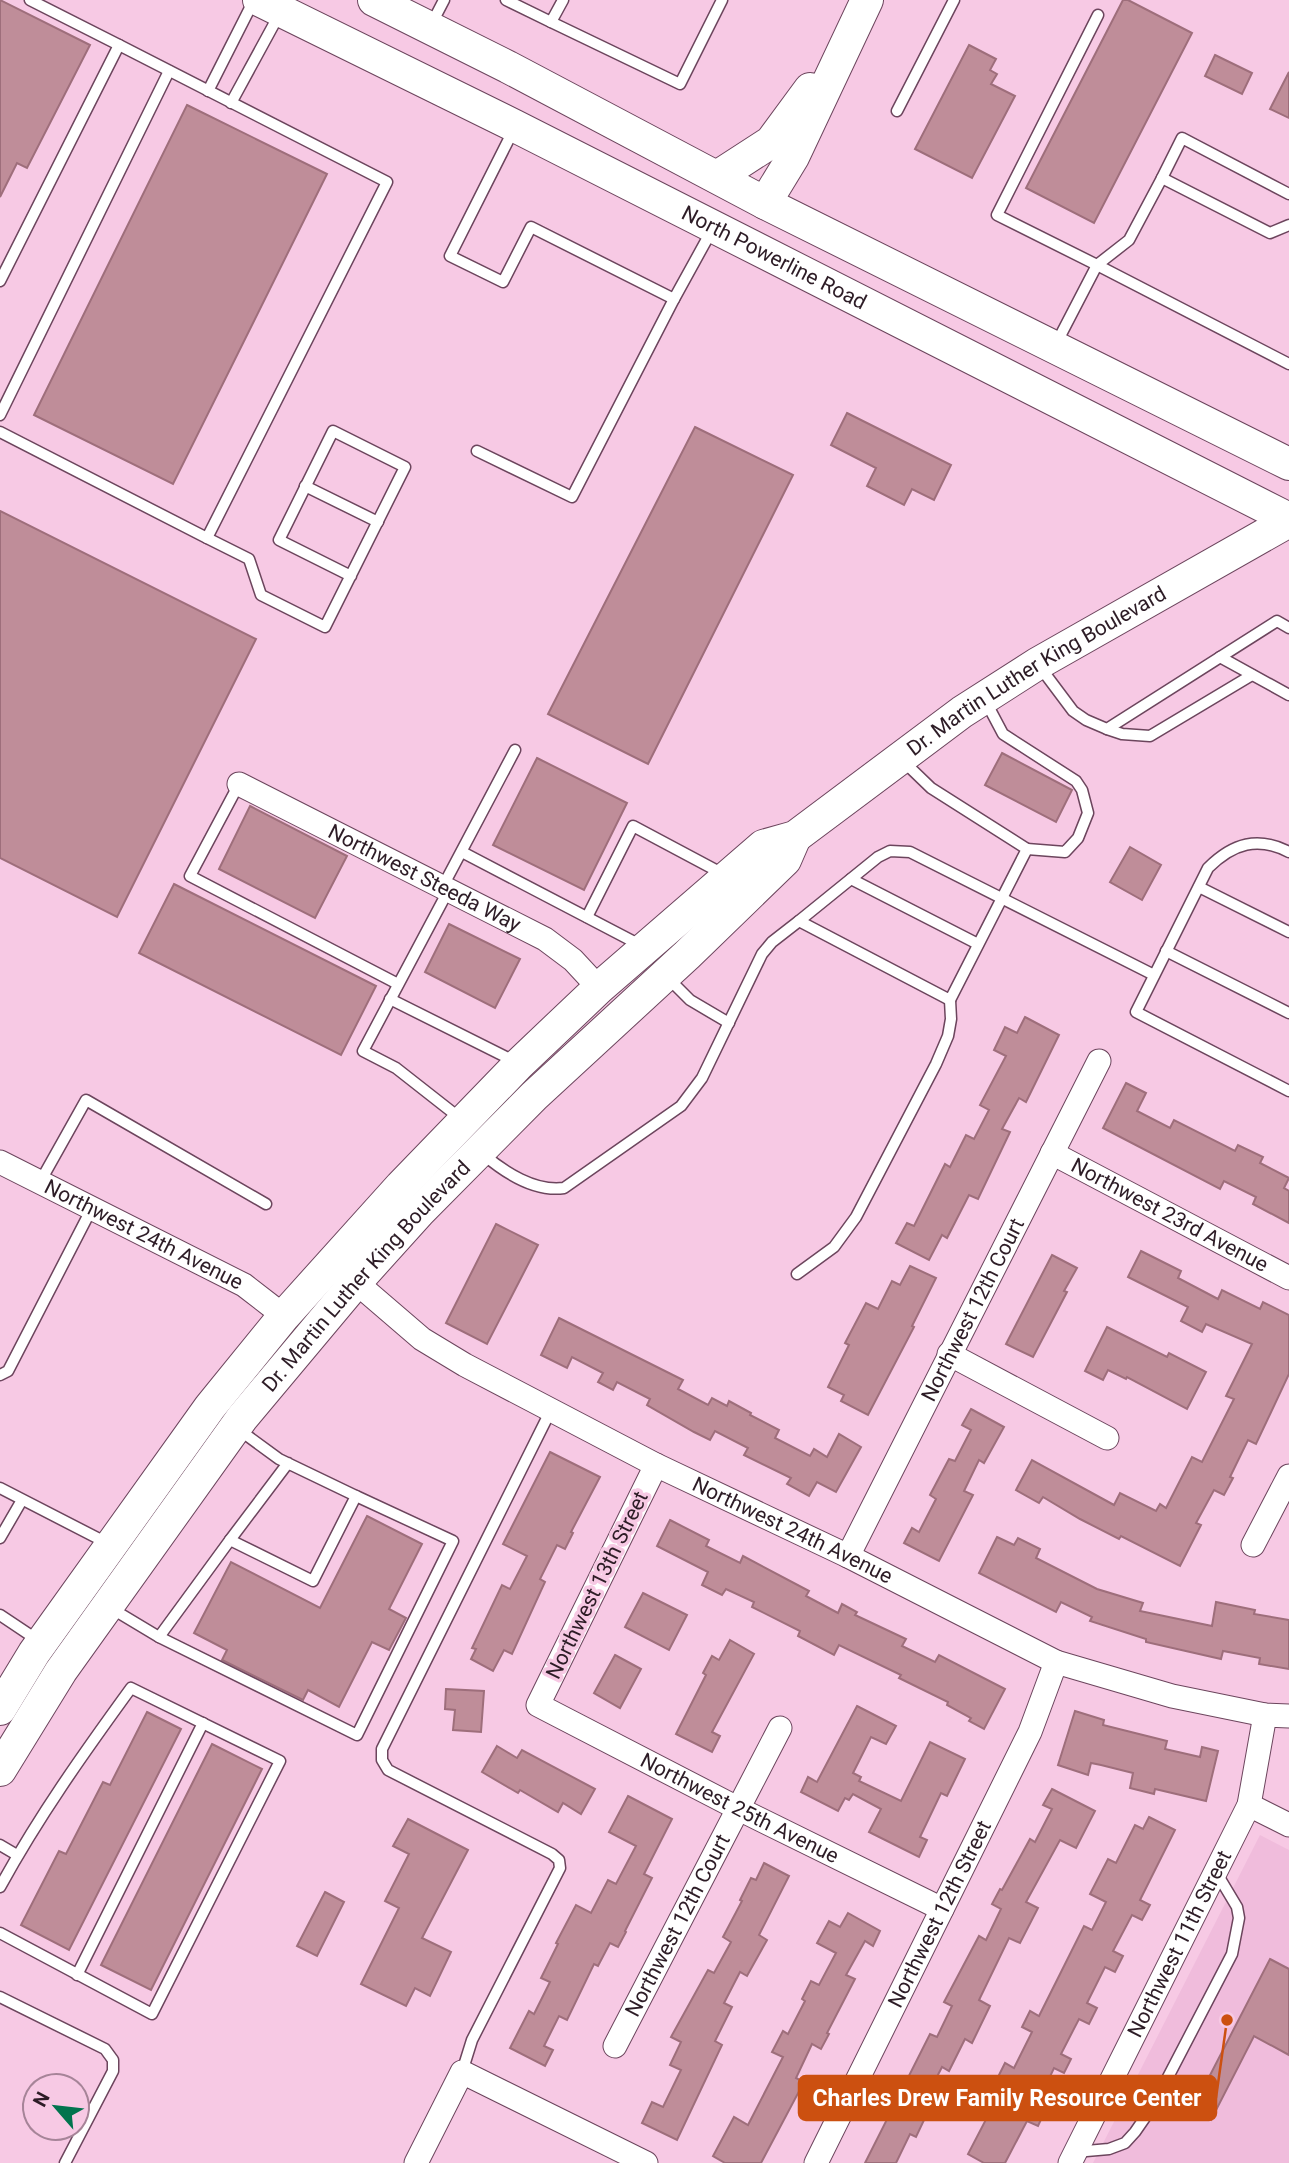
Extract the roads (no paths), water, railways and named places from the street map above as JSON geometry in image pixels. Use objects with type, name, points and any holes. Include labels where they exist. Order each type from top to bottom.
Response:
[{"type":"main road","points":[[374,0],[765,203],[1289,464]]},
{"type":"main road","points":[[644,192],[724,209],[748,209],[765,203],[793,157],[867,0]]},
{"type":"main road","name":"North Powerline Road","points":[[264,4],[515,126],[1289,520]]},
{"type":"main road","points":[[716,177],[771,142],[807,92],[839,57]]},
{"type":"main road","points":[[755,248],[774,236],[795,234],[839,239]]},
{"type":"main road","name":"Dr. Martin Luther King Boulevard","points":[[0,1709],[42,1642],[210,1408],[284,1316],[463,1120],[599,988],[763,846],[795,837],[962,712],[1037,664],[1289,520]]},
{"type":"main road","name":"Dr. Martin Luther King Boulevard","points":[[0,1770],[61,1671],[235,1427],[355,1283],[419,1212],[534,1096],[785,860],[795,837]]},
{"type":"main road","points":[[198,1479],[203,1445],[267,1361],[284,1316]]},
{"type":"street","name":"Northwest Steeda Way","points":[[239,784],[545,939],[572,960],[599,988]]},
{"type":"street","name":"Northwest 12th Court","points":[[848,1556],[1099,1061]]},
{"type":"street","name":"Northwest 23rd Avenue","points":[[1052,1153],[1289,1278]]},
{"type":"street","name":"Northwest 24th Avenue","points":[[0,1162],[244,1285],[284,1316]]},
{"type":"street","name":"Northwest 24th Avenue","points":[[333,1261],[422,1339],[465,1366],[656,1465],[848,1556],[1056,1662],[1172,1696],[1265,1715],[1289,1716]]},
{"type":"street","points":[[949,1354],[1107,1438]]},
{"type":"street","name":"Northwest 13th Street","points":[[538,1705],[656,1465]]},
{"type":"street","points":[[1253,1545],[1289,1476]]},
{"type":"street","name":"Northwest 12th Street","points":[[816,2163],[1030,1732],[1056,1662]]},
{"type":"street","name":"Northwest 25th Avenue","points":[[538,1705],[739,1809],[942,1909]]},
{"type":"street","name":"Northwest 11th Street","points":[[1072,2158],[1249,1805],[1265,1715]]},
{"type":"street","name":"Northwest 12th Court","points":[[615,2046],[780,1728]]},
{"type":"street","points":[[1249,1805],[1289,1825]]},
{"type":"street","points":[[416,2163],[462,2072],[646,2163]]},
{"type":"lane","points":[[30,0],[387,182],[207,538]]},
{"type":"lane","points":[[430,28],[444,0]]},
{"type":"lane","points":[[506,0],[680,84],[722,0]]},
{"type":"lane","points":[[551,22],[563,0]]},
{"type":"lane","points":[[897,111],[954,0]]},
{"type":"lane","points":[[208,91],[264,4]]},
{"type":"lane","points":[[231,103],[264,4]]},
{"type":"lane","points":[[1098,15],[997,215],[1289,364]]},
{"type":"lane","points":[[0,281],[119,45]]},
{"type":"lane","points":[[0,415],[169,71]]},
{"type":"lane","points":[[515,126],[450,256],[503,282],[531,227],[674,299]]},
{"type":"lane","points":[[1055,346],[1097,265],[1129,240],[1182,138],[1289,194]]},
{"type":"lane","points":[[1162,178],[1270,233],[1289,225]]},
{"type":"lane","points":[[477,451],[572,497],[713,227]]},
{"type":"lane","points":[[0,432],[249,559],[261,595],[325,627],[351,576],[405,467],[332,431],[279,540],[351,576]]},
{"type":"lane","points":[[305,486],[378,522]]},
{"type":"lane","points":[[1107,729],[1277,621],[1289,628]]},
{"type":"lane","points":[[1220,657],[1289,695]]},
{"type":"lane","points":[[1037,664],[1073,711],[1086,720],[1122,734],[1150,736],[1252,675]]},
{"type":"lane","points":[[900,758],[931,788],[1027,849],[1065,852],[1084,827],[1088,813],[1086,799],[1076,781],[1003,734],[985,698]]},
{"type":"lane","points":[[463,1120],[396,1068],[363,1051],[515,750]]},
{"type":"lane","points":[[239,784],[190,876],[398,984]]},
{"type":"lane","points":[[587,918],[634,826],[727,877]]},
{"type":"lane","points":[[1289,852],[1267,843],[1245,845],[1216,860],[1208,868],[1136,1012],[1289,1091]]},
{"type":"lane","points":[[797,1274],[834,1247],[856,1217],[936,1064],[948,1036],[950,1000],[1027,849]]},
{"type":"lane","points":[[480,1151],[496,1165],[528,1182],[552,1189],[564,1188],[681,1106],[702,1078],[762,954],[772,942],[890,851],[910,852],[1154,975]]},
{"type":"lane","points":[[462,852],[645,947]]},
{"type":"lane","points":[[851,879],[978,944]]},
{"type":"lane","points":[[1199,887],[1289,932]]},
{"type":"lane","points":[[800,920],[950,1000]]},
{"type":"lane","points":[[1166,951],[1289,1013]]},
{"type":"lane","points":[[665,975],[690,1000],[729,1023]]},
{"type":"lane","points":[[390,999],[519,1064]]},
{"type":"lane","points":[[40,1182],[86,1100],[266,1204]]},
{"type":"lane","points":[[0,1375],[8,1371],[92,1209]]},
{"type":"lane","points":[[462,2072],[472,2040],[560,1868],[559,1860],[388,1770],[382,1760],[382,1749],[551,1410]]},
{"type":"lane","points":[[108,1606],[159,1637],[358,1735],[453,1541],[288,1463],[235,1427]]},
{"type":"lane","points":[[159,1637],[288,1463]]},
{"type":"lane","points":[[0,1488],[111,1545]]},
{"type":"lane","points":[[230,1540],[313,1581],[356,1496]]},
{"type":"lane","points":[[0,1538],[22,1500]]},
{"type":"lane","points":[[0,1615],[42,1642]]},
{"type":"lane","points":[[0,1887],[29,1834],[75,1764],[131,1688],[280,1761],[152,2014],[0,1933]]},
{"type":"lane","points":[[77,1975],[203,1723]]},
{"type":"lane","points":[[0,1845],[18,1855]]},
{"type":"lane","points":[[1072,2158],[1125,2143],[1135,2132],[1153,2106],[1231,1954],[1240,1918],[1237,1907],[1216,1871]]},
{"type":"lane","points":[[0,1997],[104,2049],[113,2060],[113,2071],[65,2163]]},
{"type":"place","name":"Charles Drew Family Resource Center","points":[[1227,2020]]}]
